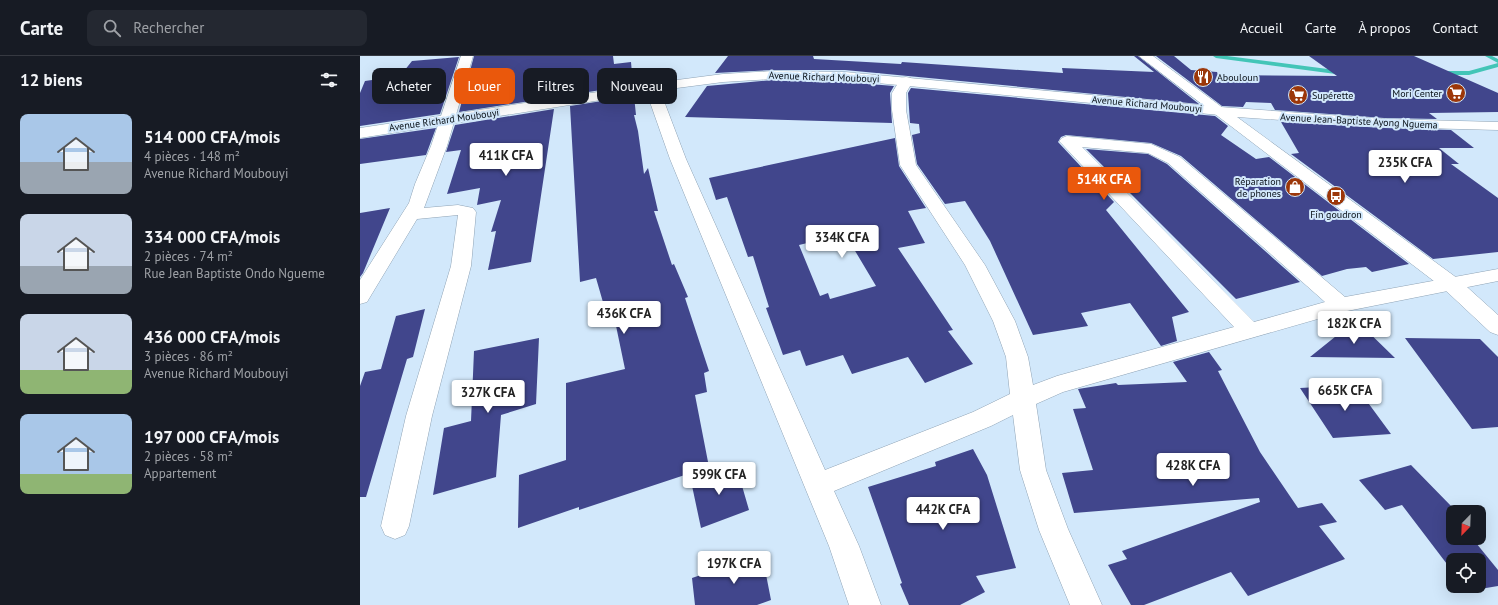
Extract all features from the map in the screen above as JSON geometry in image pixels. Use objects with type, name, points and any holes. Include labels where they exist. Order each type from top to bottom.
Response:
[{"type":"street","points":[[360,296],[418,203],[423,184],[439,146],[467,56]]},
{"type":"street","points":[[1145,56],[1450,283],[1498,327]]},
{"type":"street","name":"Avenue Richard Moubouyi","points":[[677,84],[723,78],[773,75],[845,76],[1220,111]]},
{"type":"street","points":[[906,81],[899,94],[899,110],[908,165],[975,265],[1004,321],[1016,357],[1033,470],[1054,530],[1086,605]]},
{"type":"street","name":"Avenue Richard Moubouyi","points":[[360,133],[597,97]]},
{"type":"street","points":[[658,104],[678,159],[844,546],[864,605]]},
{"type":"street","name":"Avenue Jean-Baptiste Ayong Nguema","points":[[1220,111],[1384,123],[1498,126]]},
{"type":"street","points":[[1250,331],[1067,141],[1152,149],[1174,160],[1341,305]]},
{"type":"street","points":[[395,526],[419,416],[461,266],[467,212],[458,210],[412,214]]},
{"type":"street","points":[[817,485],[982,419],[1022,399],[1057,385],[1166,353],[1341,305],[1498,275]]},
{"type":"building","points":[[474,56],[613,56],[614,64],[631,62],[632,68],[597,68],[597,91],[589,92],[589,68],[523,68],[523,102],[515,103],[515,68],[471,68]]},
{"type":"building","points":[[728,56],[813,56],[814,59],[901,64],[902,62],[1063,73],[1062,68],[1154,72],[1134,56],[1138,56],[1199,104],[845,70],[773,70],[715,73]]},
{"type":"building","points":[[1156,56],[1174,56],[1191,70],[1217,72],[1218,75],[1337,76],[1309,56],[1414,56],[1498,93],[1498,112],[1429,113],[1437,119],[1384,118],[1275,110],[1271,103],[1246,102],[1243,107],[1222,106]]},
{"type":"building","points":[[459,57],[455,68],[454,68],[446,96],[446,68],[406,68],[412,61]]},
{"type":"building","points":[[372,80],[372,104],[443,104],[440,114],[360,126],[360,93],[365,81]]},
{"type":"building","points":[[773,80],[845,82],[894,86],[890,93],[892,123],[685,117],[707,86]]},
{"type":"building","points":[[911,88],[1215,116],[1228,126],[1221,135],[1256,159],[1269,157],[1409,264],[1372,272],[1366,267],[1347,269],[1322,276],[1181,156],[1151,143],[1066,135],[1061,137],[1058,142],[1114,202],[1106,210],[1189,312],[1172,317],[1177,341],[1161,346],[1130,303],[1081,313],[1088,326],[1033,335],[990,241],[965,201],[945,204],[917,164],[912,135],[920,133],[919,124],[910,123],[908,93]]},
{"type":"building","points":[[597,102],[597,104],[635,104],[636,115],[634,115],[638,131],[644,174],[648,168],[658,211],[654,211],[672,265],[674,264],[688,297],[685,298],[709,371],[704,373],[707,392],[695,395],[709,467],[579,510],[579,507],[518,528],[519,475],[566,460],[566,383],[625,369],[615,321],[609,323],[596,278],[580,282],[570,106]]},
{"type":"building","points":[[461,104],[511,104],[459,112]]},
{"type":"building","points":[[554,109],[531,262],[488,270],[496,231],[491,232],[501,200],[477,205],[480,188],[447,194],[461,150],[446,152],[455,125]]},
{"type":"building","points":[[1281,122],[1451,130],[1474,148],[1439,148],[1459,164],[1451,164],[1498,198],[1498,252],[1433,259],[1291,154],[1299,153]]},
{"type":"building","points":[[436,128],[426,155],[360,164],[360,139]]},
{"type":"building","points":[[895,138],[899,166],[926,208],[908,211],[925,243],[898,248],[953,330],[948,331],[973,364],[925,383],[908,357],[852,374],[843,355],[806,366],[800,350],[783,355],[766,308],[769,307],[753,256],[748,257],[727,197],[716,200],[709,178]],"holes":[[[845,234],[876,286],[830,299],[828,293],[820,296],[799,245]]]},
{"type":"building","points":[[1086,149],[1148,154],[1167,164],[1300,282],[1236,299]]},
{"type":"building","points":[[390,208],[363,273],[360,277],[360,213]]},
{"type":"building","points":[[425,309],[413,357],[407,359],[366,497],[360,497],[360,386],[365,372],[381,369],[396,316]]},
{"type":"building","points":[[1356,320],[1395,358],[1310,357]]},
{"type":"building","points":[[539,338],[536,404],[501,415],[496,477],[433,495],[444,428],[471,421],[474,351]]},
{"type":"building","points":[[1405,338],[1480,339],[1498,357],[1498,427],[1472,429]]},
{"type":"building","points":[[1209,352],[1222,370],[1218,371],[1260,452],[1298,508],[1322,503],[1337,522],[1319,526],[1345,559],[1248,596],[1231,572],[1144,605],[1131,605],[1108,565],[1127,559],[1122,551],[1260,502],[1259,498],[1074,513],[1062,473],[1093,470],[1073,409],[1086,408],[1078,389],[1116,383],[1118,385],[1187,382],[1173,362]]},
{"type":"building","points":[[1355,385],[1391,434],[1333,438],[1300,388]]},
{"type":"building","points":[[973,449],[987,475],[1016,568],[976,576],[985,592],[960,605],[909,605],[900,584],[902,583],[868,487],[936,466],[935,462]]},
{"type":"building","points":[[736,465],[749,510],[701,528],[691,481]]},
{"type":"building","points":[[1411,465],[1450,505],[1446,505],[1446,545],[1478,545],[1484,553],[1446,553],[1446,563],[1402,505],[1385,510],[1359,480]]},
{"type":"building","points":[[762,554],[771,600],[757,605],[695,605],[692,578]]},
{"type":"building","points":[[1486,555],[1498,570],[1498,586],[1486,588]]},
{"type":"waterway","points":[[1216,56],[1343,73]]},
{"type":"waterway","points":[[1488,56],[1498,61]]},
{"type":"waterway","points":[[1440,73],[1469,73],[1498,65]]},
{"type":"place","name":"Abouloun","points":[[1203,77]]},
{"type":"place","name":"Mori Center","points":[[1456,93]]},
{"type":"place","name":"Supérette","points":[[1298,95]]},
{"type":"place","name":"Réparation de phones","points":[[1295,187]]},
{"type":"place","name":"Fin goudron","points":[[1336,196]]}]
